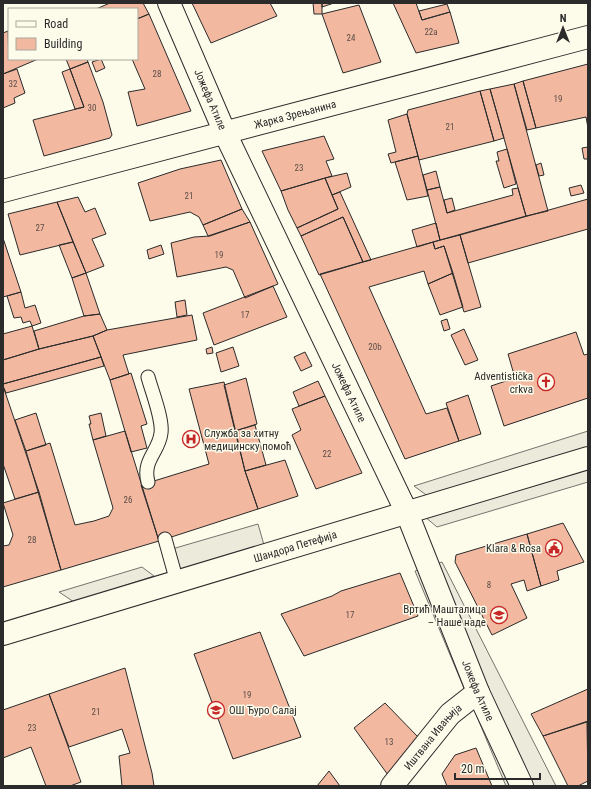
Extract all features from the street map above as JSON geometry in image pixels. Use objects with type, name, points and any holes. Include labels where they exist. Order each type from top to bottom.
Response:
[{"type":"street","name":"Јожефа Атиле","points":[[168,3],[225,133],[407,513],[478,692],[522,786]]},
{"type":"street","name":"Жарка Зрењанина","points":[[3,191],[588,36]]},
{"type":"street","name":"Шандора Петефија","points":[[3,634],[588,458]]},
{"type":"street","name":"Иштвана Ивањија","points":[[392,786],[450,714],[478,692]]},
{"type":"lane","points":[[148,377],[162,428],[160,440],[147,466],[146,474],[148,482]]},
{"type":"lane","points":[[165,539],[178,582]]},
{"type":"shaded area","points":[[588,431],[588,448],[429,497],[414,486]]},
{"type":"shaded area","points":[[588,465],[588,482],[437,527],[424,516]]},
{"type":"shaded area","points":[[258,524],[264,545],[178,571],[172,549]]},
{"type":"shaded area","points":[[442,562],[556,786],[528,786],[432,565]]},
{"type":"shaded area","points":[[142,567],[154,576],[74,602],[59,592]]},
{"type":"shaded area","points":[[423,568],[466,693],[415,571]]},
{"type":"shaded area","points":[[472,705],[517,786],[506,786]]},
{"type":"building","points":[[110,3],[143,3],[149,14],[138,19],[138,8],[98,8]]},
{"type":"building","points":[[192,3],[270,3],[277,16],[211,43]]},
{"type":"building","points":[[313,3],[322,3],[322,14],[314,14]]},
{"type":"building","points":[[322,3],[334,3],[322,7]]},
{"type":"building","points":[[393,3],[416,3],[422,20],[450,12],[459,43],[416,53]]},
{"type":"building","points":[[447,4],[450,12],[422,20],[419,11]]},
{"type":"building","points":[[359,5],[381,62],[343,73],[322,14]]},
{"type":"building","points":[[149,14],[191,111],[137,126],[128,92],[145,89],[132,60],[138,60],[138,19]]},
{"type":"building","points":[[8,31],[8,60],[36,60],[3,74],[3,33]]},
{"type":"building","points":[[66,60],[87,60],[88,62],[70,69]]},
{"type":"building","points":[[101,60],[105,68],[96,72],[92,62]]},
{"type":"building","points":[[88,62],[103,102],[112,135],[110,138],[44,156],[33,120],[84,107],[70,69]]},
{"type":"building","points":[[588,64],[588,128],[586,117],[536,128],[523,81]]},
{"type":"building","points":[[17,69],[25,93],[14,98],[15,103],[3,108],[3,74]]},
{"type":"building","points":[[70,69],[84,107],[75,109],[62,72]]},
{"type":"building","points":[[523,81],[536,128],[527,130],[514,84]]},
{"type":"building","points":[[514,84],[548,211],[526,216],[490,89]]},
{"type":"building","points":[[490,89],[504,138],[494,141],[480,91]]},
{"type":"building","points":[[480,91],[494,141],[419,160],[407,114],[408,110]]},
{"type":"building","points":[[407,114],[418,156],[391,163],[388,154],[396,152],[388,120]]},
{"type":"building","points":[[324,136],[334,159],[326,161],[332,176],[281,191],[262,151]]},
{"type":"building","points":[[588,147],[588,159],[584,159],[582,148]]},
{"type":"building","points":[[507,149],[516,184],[504,188],[496,161],[499,161],[497,152]]},
{"type":"building","points":[[418,156],[428,196],[407,200],[395,162]]},
{"type":"building","points":[[221,160],[242,209],[203,225],[199,217],[190,212],[150,221],[138,183],[180,169]]},
{"type":"building","points":[[541,163],[544,175],[539,176],[536,165]]},
{"type":"building","points":[[436,171],[440,187],[427,190],[423,175]]},
{"type":"building","points":[[347,173],[351,187],[332,195],[325,178]]},
{"type":"building","points":[[325,178],[338,209],[297,228],[281,191]]},
{"type":"building","points":[[581,185],[584,193],[571,196],[569,188]]},
{"type":"building","points":[[440,187],[447,213],[513,195],[512,189],[518,188],[526,216],[440,240],[427,190]]},
{"type":"building","points":[[340,192],[371,260],[363,262],[343,217],[301,236],[297,228],[338,209],[332,195]]},
{"type":"building","points":[[78,197],[85,212],[95,208],[106,234],[92,239],[104,266],[86,273],[57,202]]},
{"type":"building","points":[[452,198],[455,210],[447,213],[444,200]]},
{"type":"building","points":[[588,199],[588,229],[468,263],[460,235]]},
{"type":"building","points":[[57,202],[73,242],[20,255],[8,214]]},
{"type":"building","points":[[242,209],[250,222],[208,236],[203,225]]},
{"type":"building","points":[[343,217],[363,262],[319,275],[301,236]]},
{"type":"building","points":[[250,222],[278,284],[245,298],[233,270],[226,267],[177,277],[171,243],[194,237],[210,236]]},
{"type":"building","points":[[436,223],[440,240],[417,247],[412,230]]},
{"type":"building","points":[[460,235],[481,307],[464,312],[444,246],[435,249],[433,242]]},
{"type":"building","points":[[3,238],[21,292],[3,297]]},
{"type":"building","points":[[73,242],[86,273],[72,278],[59,245]]},
{"type":"building","points":[[433,242],[435,249],[444,246],[453,273],[428,284],[424,271],[369,287],[426,414],[447,408],[459,441],[405,459],[320,274]]},
{"type":"building","points":[[161,245],[164,254],[149,259],[147,250]]},
{"type":"building","points":[[86,273],[100,314],[84,316],[72,278]]},
{"type":"building","points":[[453,273],[463,307],[440,315],[428,284]]},
{"type":"building","points":[[273,286],[287,317],[214,345],[203,313]]},
{"type":"building","points":[[21,292],[25,308],[35,305],[41,323],[32,326],[30,321],[23,323],[21,317],[14,318],[7,296]]},
{"type":"building","points":[[185,300],[187,315],[177,317],[175,302]]},
{"type":"building","points":[[100,314],[107,330],[93,336],[39,349],[34,331],[84,316]]},
{"type":"building","points":[[192,315],[197,340],[123,355],[129,374],[110,380],[93,336],[107,330]]},
{"type":"building","points":[[447,319],[450,329],[444,331],[441,321]]},
{"type":"building","points":[[32,326],[39,349],[3,360],[3,334]]},
{"type":"building","points":[[464,329],[478,360],[465,365],[451,335]]},
{"type":"building","name":"Adventistička crkva","points":[[576,332],[584,355],[588,354],[588,398],[504,426],[491,386],[515,378],[508,354]]},
{"type":"building","points":[[93,336],[101,357],[3,384],[3,360],[39,349]]},
{"type":"building","points":[[212,347],[213,353],[207,354],[206,349]]},
{"type":"building","points":[[233,347],[239,366],[221,372],[216,353]]},
{"type":"building","points":[[305,352],[312,366],[301,371],[294,357]]},
{"type":"building","points":[[101,357],[104,366],[6,393],[3,386],[3,384]]},
{"type":"building","points":[[131,373],[147,424],[141,426],[147,448],[131,452],[110,380]]},
{"type":"building","points":[[246,378],[257,424],[235,431],[224,385]]},
{"type":"building","points":[[318,381],[325,396],[299,406],[293,392]]},
{"type":"building","points":[[224,382],[245,471],[258,509],[159,541],[141,485],[209,464],[189,389]]},
{"type":"building","points":[[3,386],[39,492],[15,499],[3,464]]},
{"type":"building","points":[[468,395],[481,434],[459,441],[446,403]]},
{"type":"building","points":[[325,396],[362,473],[316,489],[292,435],[301,430],[292,409]]},
{"type":"building","points":[[36,413],[46,445],[26,451],[15,420]]},
{"type":"building","points":[[101,413],[106,436],[93,440],[89,424],[91,424],[89,416]]},
{"type":"building","points":[[255,425],[266,465],[245,471],[235,431]]},
{"type":"building","points":[[125,431],[159,541],[61,570],[26,451],[50,443],[75,525],[109,516],[113,508],[93,440]]},
{"type":"building","points":[[285,460],[298,496],[258,509],[245,471]]},
{"type":"building","points":[[39,492],[61,570],[3,587],[3,546],[9,545],[13,535],[3,503]]},
{"type":"building","name":"Klara & Rosa","points":[[563,523],[584,562],[557,571],[559,580],[541,586],[527,534]]},
{"type":"building","points":[[527,534],[541,586],[527,591],[524,580],[511,584],[527,618],[492,635],[455,562],[456,555]]},
{"type":"building","points":[[400,573],[418,616],[304,656],[281,614],[332,596],[341,591]]},
{"type":"building","points":[[260,632],[301,737],[233,759],[194,654]]},
{"type":"building","points":[[125,668],[154,786],[122,786],[119,756],[130,753],[122,729],[69,747],[49,694]]},
{"type":"building","points":[[588,689],[588,721],[543,736],[531,714]]},
{"type":"building","points":[[49,694],[81,782],[70,786],[46,786],[31,747],[3,758],[3,710]]},
{"type":"building","points":[[385,703],[418,737],[388,775],[354,728]]},
{"type":"building","points":[[587,722],[588,781],[578,786],[568,786],[543,736]]},
{"type":"building","points":[[476,748],[492,786],[447,786],[442,774],[455,755]]},
{"type":"building","points":[[329,771],[340,786],[317,786]]},
{"type":"place","name":"Adventistička crkva","points":[[546,382]]},
{"type":"place","name":"Служба за хитну медицинску помоћ","points":[[191,439]]},
{"type":"place","name":"Klara & Rosa","points":[[554,548]]},
{"type":"place","name":"Вртић Машталица – Наше наде","points":[[499,615]]},
{"type":"place","name":"ОШ Ђуро Салај","points":[[216,710]]}]
